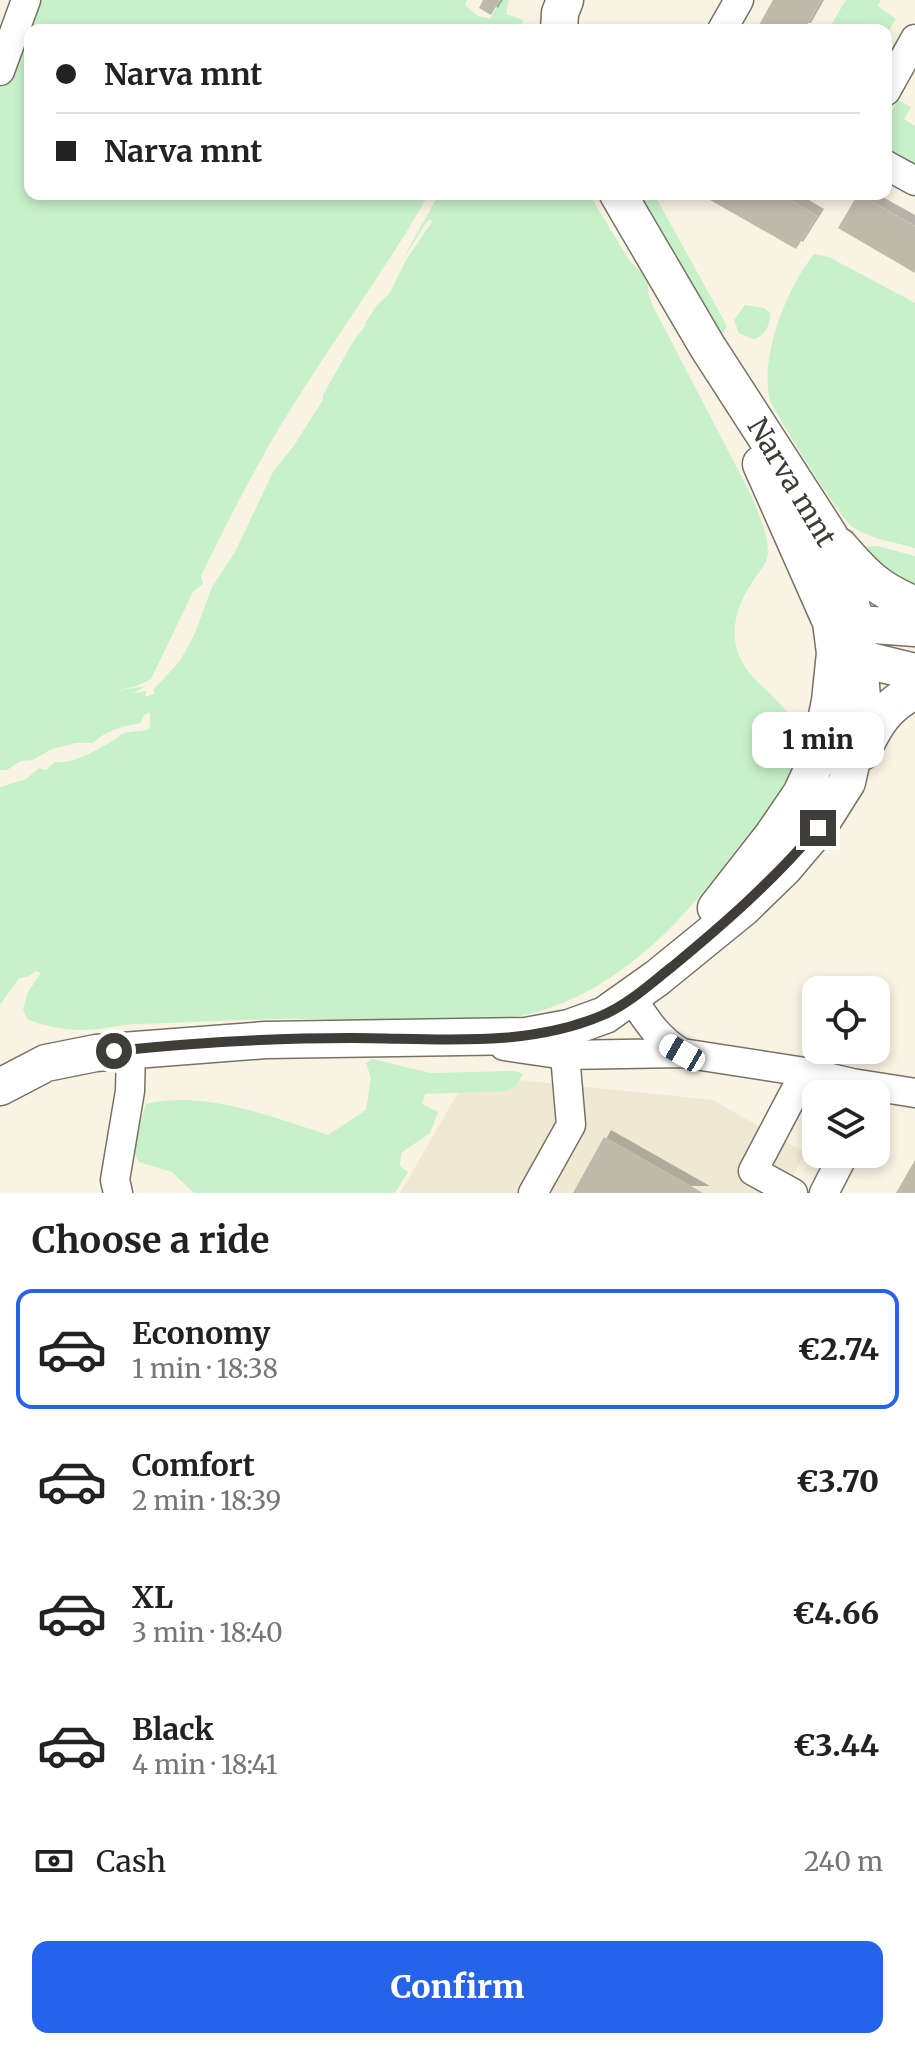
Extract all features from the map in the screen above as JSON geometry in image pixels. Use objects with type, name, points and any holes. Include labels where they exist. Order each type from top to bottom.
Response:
[{"type":"main road","points":[[559,24],[565,0]]},
{"type":"main road","name":"Narva mnt","points":[[0,1087],[46,1063],[78,1055],[131,1049],[266,1040],[526,1036],[569,1028],[605,1015],[644,988],[743,908],[784,868],[818,828],[847,782],[863,710],[846,640],[843,572],[829,535],[707,346],[622,200]]},
{"type":"main road","name":"Narva mnt","points":[[644,988],[728,893],[801,794],[819,755],[846,640],[810,570],[707,346]]},
{"type":"main road","points":[[829,535],[867,578],[886,593],[915,605]]},
{"type":"main road","points":[[846,640],[915,628]]},
{"type":"main road","points":[[846,640],[915,672]]},
{"type":"main road","points":[[847,782],[873,728],[895,700],[915,691]]},
{"type":"lane","points":[[0,71],[26,0]]},
{"type":"lane","points":[[725,24],[739,0]]},
{"type":"lane","points":[[892,80],[915,39]]},
{"type":"lane","points":[[892,168],[915,181]]},
{"type":"lane","points":[[644,988],[652,1028],[667,1045],[682,1053]]},
{"type":"lane","points":[[456,1039],[565,1055],[682,1053],[805,1072],[835,1080]]},
{"type":"lane","points":[[118,1193],[115,1180],[130,1091],[131,1049]]},
{"type":"lane","points":[[533,1193],[571,1125],[565,1055]]},
{"type":"lane","points":[[793,1193],[753,1171],[805,1072]]},
{"type":"lane","points":[[890,1092],[915,1093]]},
{"type":"lane","points":[[824,1193],[837,1168]]},
{"type":"shaded area","points":[[466,1079],[518,1080],[713,1100],[802,1151],[802,1160],[783,1193],[400,1193]]},
{"type":"green space","points":[[33,0],[467,0],[465,5],[478,16],[490,19],[501,0],[509,0],[506,14],[523,20],[521,24],[24,24]]},
{"type":"green space","points":[[846,0],[881,0],[878,6],[896,19],[892,25],[832,24]]},
{"type":"green space","points":[[24,24],[24,200],[425,200],[262,457],[201,576],[203,584],[193,592],[151,679],[115,691],[146,686],[134,693],[146,691],[145,697],[154,694],[154,689],[180,661],[195,633],[212,587],[235,552],[274,470],[323,400],[365,323],[389,294],[406,260],[432,222],[430,219],[426,223],[401,262],[436,200],[593,200],[629,260],[648,280],[648,293],[654,308],[759,516],[768,553],[739,608],[735,640],[747,670],[789,715],[796,729],[798,745],[791,773],[783,787],[711,882],[660,938],[601,984],[568,1001],[533,1013],[468,1022],[411,1018],[288,1019],[135,1024],[89,1030],[62,1028],[27,1019],[23,1009],[28,992],[41,973],[36,971],[19,978],[0,1005],[0,787],[26,779],[39,768],[46,770],[55,762],[86,756],[128,732],[150,728],[150,712],[144,715],[140,723],[109,732],[93,743],[76,743],[52,749],[33,760],[21,761],[7,770],[0,770],[0,89]]},
{"type":"green space","points":[[898,100],[911,107],[904,119],[915,126],[915,164],[901,164],[892,158],[892,110]]},
{"type":"green space","points":[[639,200],[657,200],[727,326],[724,332],[716,335]]},
{"type":"green space","points":[[814,254],[829,257],[915,303],[915,548],[874,537],[851,526],[808,464],[769,397],[769,361],[778,322],[794,284]]},
{"type":"green space","points":[[745,305],[764,308],[770,313],[766,330],[753,339],[739,333],[734,320]]},
{"type":"green space","points":[[878,546],[915,556],[915,586],[885,571],[863,547]]},
{"type":"green space","points":[[372,1059],[431,1073],[515,1071],[523,1074],[516,1086],[506,1091],[425,1094],[422,1104],[438,1112],[430,1133],[401,1153],[400,1166],[408,1172],[395,1193],[194,1193],[172,1172],[139,1162],[132,1149],[146,1104],[169,1101],[215,1103],[328,1135],[366,1110],[371,1078],[366,1063]]},
{"type":"building","points":[[483,0],[500,0],[491,15],[479,8]]},
{"type":"building","points":[[773,0],[821,0],[807,24],[759,24]]},
{"type":"building","points":[[710,200],[790,200],[817,216],[796,249]]},
{"type":"building","points":[[854,200],[869,200],[915,226],[915,273],[838,228]]},
{"type":"building","points":[[604,1137],[703,1193],[573,1193]]},
{"type":"building","points":[[915,1160],[915,1193],[896,1193]]},
{"type":"route","points":[[114,1051],[266,1040],[526,1036],[569,1028],[605,1015],[657,978],[743,908],[784,868],[818,828]]}]
